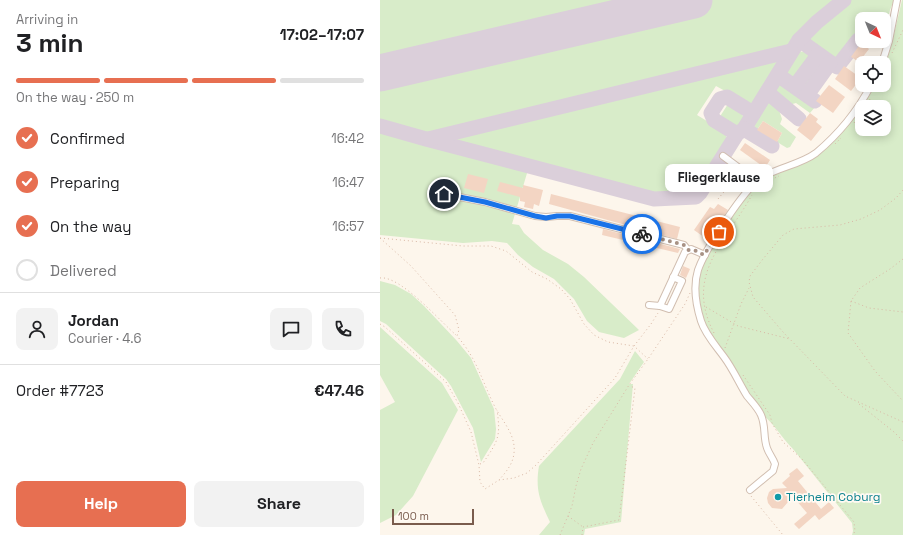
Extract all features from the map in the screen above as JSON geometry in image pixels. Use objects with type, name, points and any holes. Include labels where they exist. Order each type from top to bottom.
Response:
[{"type":"street","points":[[885,56],[897,0]]},
{"type":"street","points":[[750,490],[773,471],[775,464],[767,448],[762,415],[745,392],[732,367],[711,340],[701,321],[696,288],[698,271],[704,255],[734,209],[751,187],[777,170],[803,160],[816,153],[854,115],[867,92]]},
{"type":"street","points":[[723,156],[750,176],[761,181]]},
{"type":"street","points":[[444,194],[485,202],[546,218],[570,216],[684,245],[688,250]]},
{"type":"street","points":[[688,250],[694,250],[704,255]]},
{"type":"street","points":[[660,306],[682,258],[688,250]]},
{"type":"street","points":[[650,304],[669,309],[682,281],[673,277]]},
{"type":"path","points":[[890,56],[903,30]]},
{"type":"path","points":[[852,126],[855,122]]},
{"type":"path","points":[[833,146],[843,136]]},
{"type":"path","points":[[761,181],[782,174]]},
{"type":"path","points":[[718,199],[733,181]]},
{"type":"path","points":[[903,190],[896,198],[880,210],[861,219],[840,225],[794,229],[783,235],[774,243],[750,276],[750,287],[753,297],[790,339],[845,396],[903,422]]},
{"type":"path","points":[[714,334],[707,315],[703,296],[707,268],[713,256],[754,192]]},
{"type":"path","points":[[457,336],[459,330],[456,315],[411,266],[380,238],[463,246],[491,246],[506,251],[532,272],[547,279],[560,289],[570,299],[584,324],[594,335],[608,342],[634,346],[648,359]]},
{"type":"path","points":[[903,259],[860,288],[851,301],[848,333],[875,371],[903,401]]},
{"type":"path","points":[[380,278],[383,277],[397,282],[423,302],[442,323],[457,336],[468,349],[476,362],[497,409],[509,427],[512,438],[514,453],[509,468],[499,480],[485,489],[480,482],[479,465],[471,432],[458,403],[446,382],[380,324]]},
{"type":"path","points":[[727,342],[735,324],[741,304],[750,287]]},
{"type":"path","points":[[560,535],[568,516],[581,469],[593,443],[629,385],[685,304],[690,292]]},
{"type":"path","points":[[851,301],[869,308],[903,312]]},
{"type":"path","points":[[499,480],[514,478],[527,473],[536,465],[614,378],[634,346],[658,314],[660,306]]},
{"type":"path","points":[[705,307],[735,324],[790,339]]},
{"type":"path","points":[[721,345],[724,350]]},
{"type":"path","points":[[741,373],[770,415],[772,423],[784,442],[802,459],[854,522],[855,531],[853,535]]},
{"type":"path","points":[[568,516],[583,527],[619,520],[634,388],[629,385]]},
{"type":"path","points":[[858,403],[903,441]]},
{"type":"path","points":[[479,465],[483,464],[498,438],[499,424],[497,409]]},
{"type":"path","points":[[750,490],[752,499],[783,535]]},
{"type":"path","points":[[582,535],[583,527]]},
{"type":"green space","points":[[380,0],[894,0],[890,12],[855,12],[855,38],[839,59],[832,60],[810,43],[793,39],[755,101],[750,104],[716,86],[697,115],[725,132],[727,140],[697,190],[680,195],[650,196],[530,163],[512,224],[519,225],[524,233],[543,250],[568,264],[584,277],[639,330],[624,338],[599,332],[587,321],[574,299],[554,279],[533,267],[518,255],[507,243],[492,241],[463,243],[380,235]]},
{"type":"green space","points":[[903,0],[903,535],[852,535],[852,523],[793,449],[762,414],[707,331],[699,307],[697,287],[701,264],[734,210],[757,181],[803,160],[845,127],[855,116],[855,136],[891,136],[891,100],[864,100],[869,92],[891,92],[891,56],[887,56]]},
{"type":"green space","points":[[798,51],[809,55],[810,61],[797,79],[792,80],[784,73]]},
{"type":"green space","points":[[822,63],[823,68],[806,89],[802,86],[803,83],[817,64]]},
{"type":"green space","points":[[777,84],[783,85],[815,107],[810,113],[796,103],[789,105],[776,92],[775,86]]},
{"type":"green space","points":[[774,102],[778,107],[782,119],[780,124],[796,137],[790,147],[787,148],[777,142],[782,133],[763,121],[755,133],[750,130],[750,126],[764,105],[766,103]]},
{"type":"green space","points":[[728,104],[741,112],[744,118],[739,126],[733,127],[719,118]]},
{"type":"green space","points":[[380,281],[395,285],[411,294],[457,341],[471,358],[494,409],[496,429],[495,439],[481,462],[473,428],[446,379],[386,324],[380,321]]},
{"type":"green space","points":[[380,327],[442,383],[458,410],[413,496],[396,515],[380,523],[380,410],[395,402],[380,375]]},
{"type":"green space","points":[[635,351],[644,362],[629,384],[633,384],[621,522],[585,529],[584,535],[539,535],[550,522],[539,495],[539,466],[620,379]]},
{"type":"building","points":[[857,48],[869,49],[864,56],[855,56],[855,60],[851,57]]},
{"type":"building","points":[[844,66],[855,74],[855,86],[851,91],[835,79]]},
{"type":"building","points":[[829,85],[845,97],[833,113],[816,101]]},
{"type":"building","points":[[810,113],[818,119],[816,122],[822,127],[811,141],[797,130]]},
{"type":"building","points":[[763,121],[782,133],[777,142],[757,130]]},
{"type":"building","points":[[745,143],[770,160],[765,168],[740,150]]},
{"type":"building","points":[[468,174],[488,179],[484,193],[464,188]]},
{"type":"building","points":[[500,182],[523,188],[523,185],[543,190],[539,206],[534,204],[533,209],[524,207],[525,202],[520,201],[520,197],[497,191]]},
{"type":"building","points":[[551,194],[680,227],[677,239],[549,204]]},
{"type":"building","points":[[718,204],[728,210],[708,240],[694,230],[710,207],[714,209]]},
{"type":"building","points":[[603,229],[680,249],[678,253],[602,235]]},
{"type":"building","points":[[683,266],[690,269],[686,278],[680,275]]},
{"type":"building","name":"Tierheim Coburg","points":[[797,468],[804,476],[798,481],[821,509],[829,502],[834,508],[819,520],[815,515],[799,529],[794,524],[807,513],[790,493],[788,502],[782,509],[772,508],[768,503],[767,498],[769,492],[773,489],[787,488],[782,483],[790,476],[789,474]]},
{"type":"taxiway","points":[[380,126],[654,199],[696,197],[737,134],[744,129],[799,40],[817,22],[844,0]]},
{"type":"taxiway","points":[[799,40],[837,67],[855,44]]},
{"type":"taxiway","points":[[428,139],[791,51]]},
{"type":"taxiway","points":[[795,86],[818,55]]},
{"type":"taxiway","points":[[807,95],[830,63]]},
{"type":"taxiway","points":[[778,75],[815,101]]},
{"type":"taxiway","points":[[767,92],[799,119]]},
{"type":"taxiway","points":[[737,134],[714,120],[711,113],[720,99],[727,97],[753,113]]},
{"type":"taxiway","points":[[744,129],[772,146]]},
{"type":"runway","points":[[380,73],[694,0]]},
{"type":"way so far","points":[[642,234],[684,245],[688,250],[691,249],[704,255],[719,232]]},
{"type":"place","name":"Fliegerklause","points":[[719,232]]},
{"type":"place","name":"Tierheim Coburg","points":[[778,497]]},
{"type":"route","points":[[444,194],[485,202],[535,216],[546,218],[570,216],[642,234]]}]
